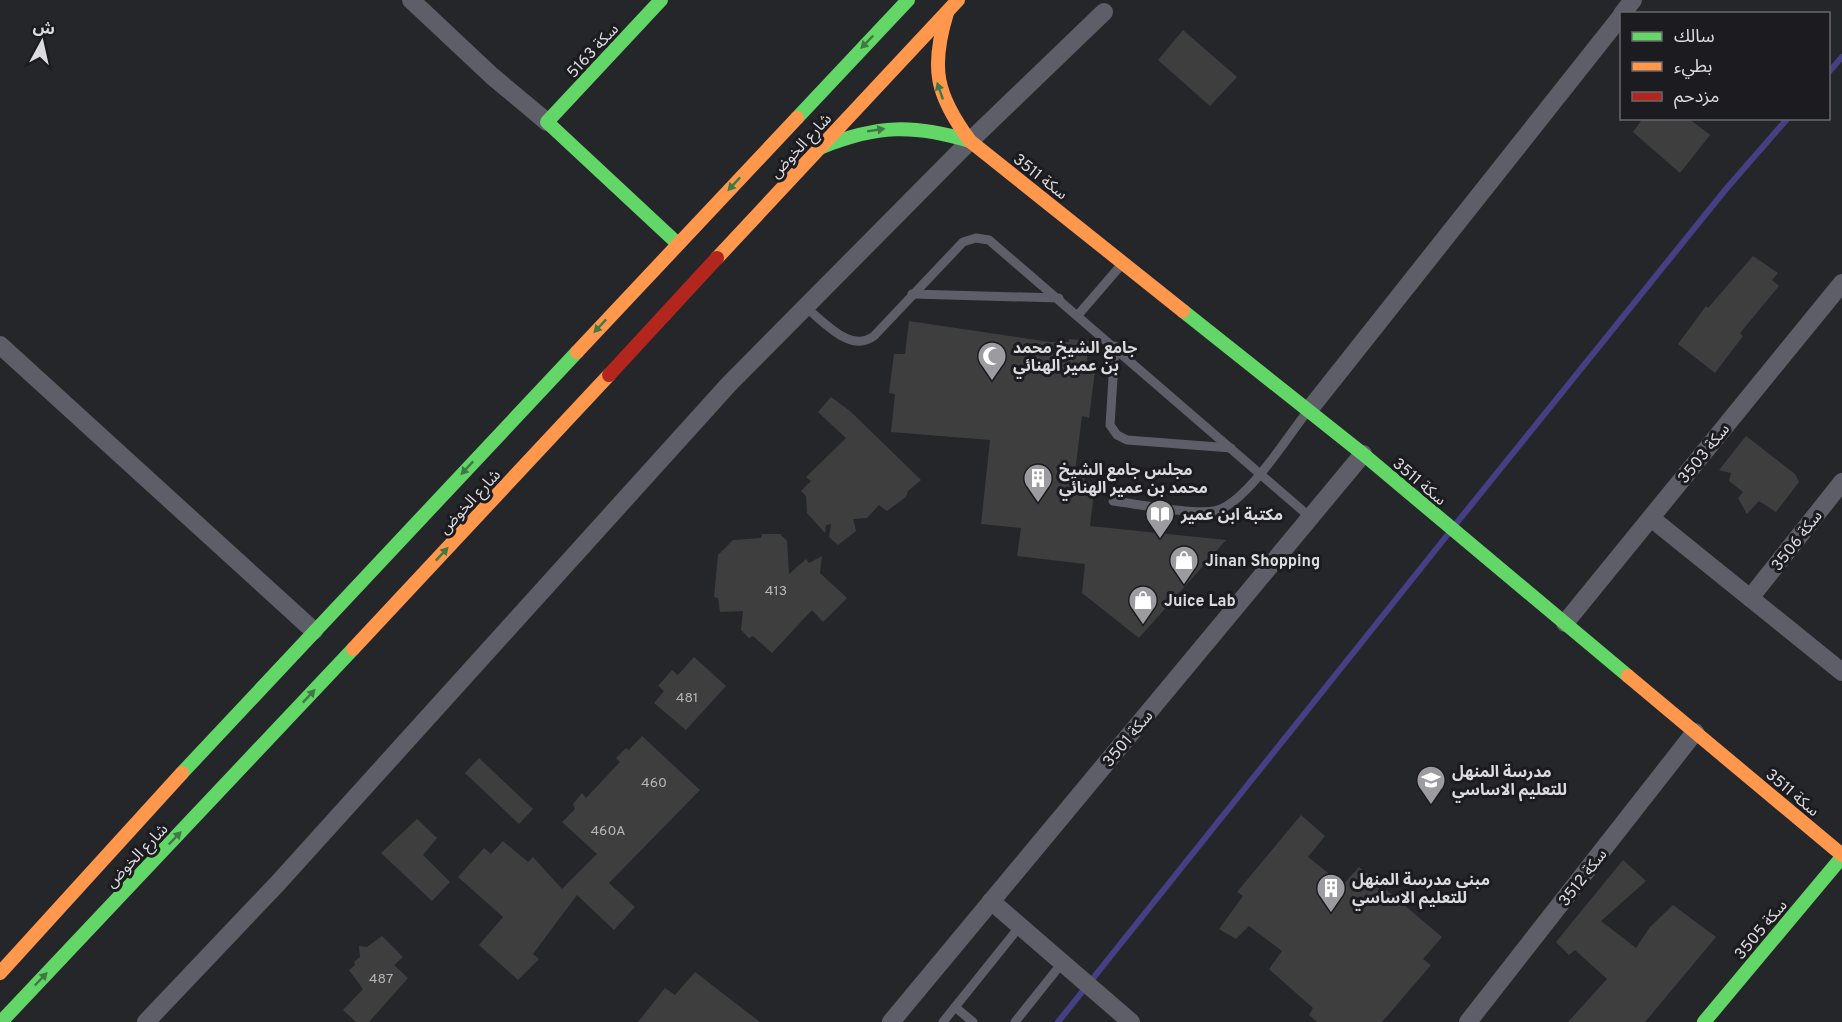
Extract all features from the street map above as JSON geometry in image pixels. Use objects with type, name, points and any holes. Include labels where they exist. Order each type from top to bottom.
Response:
[{"type":"main road","name":"سكة 5163","points":[[547,122],[661,0]]},
{"type":"main road","name":"شارع الخوض","points":[[0,973],[221,730],[908,0]]},
{"type":"main road","points":[[953,5],[936,43],[936,79],[948,112],[970,141]]},
{"type":"main road","name":"شارع الخوض","points":[[1,1022],[233,778],[953,5]]},
{"type":"main road","points":[[547,122],[678,244]]},
{"type":"main road","points":[[820,148],[856,133],[894,127],[933,129],[970,141]]},
{"type":"main road","name":"سكة 3511","points":[[970,141],[1363,454],[1842,856]]},
{"type":"main road","name":"سكة 3505","points":[[1704,1022],[1842,856]]},
{"type":"street","points":[[411,0],[492,76],[547,122]]},
{"type":"street","points":[[1624,12],[1633,0]]},
{"type":"street","points":[[146,1022],[278,884],[730,383],[970,141],[1104,12]]},
{"type":"street","points":[[1309,410],[1620,17]]},
{"type":"street","name":"سكة 3503","points":[[1565,623],[1842,283]]},
{"type":"street","points":[[0,345],[314,631]]},
{"type":"street","name":"سكة 3501","points":[[891,1022],[1363,454]]},
{"type":"street","name":"سكة 3506","points":[[1750,598],[1842,482]]},
{"type":"street","points":[[1651,518],[1842,672]]},
{"type":"street","name":"سكة 3512","points":[[1468,1022],[1695,732]]},
{"type":"street","points":[[991,901],[1131,1022]]},
{"type":"street","points":[[0,951],[32,940]]},
{"type":"lane","points":[[806,306],[850,341],[863,342],[874,336],[963,242],[976,238],[989,240],[1115,346],[1310,517]]},
{"type":"lane","points":[[1078,315],[1124,262]]},
{"type":"lane","points":[[912,294],[1059,298]]},
{"type":"lane","points":[[1115,346],[1110,425],[1117,435],[1127,440],[1232,448]]},
{"type":"lane","points":[[1113,501],[1212,512],[1231,504],[1260,472],[1309,410]]},
{"type":"lane","points":[[943,1022],[1020,926]]},
{"type":"lane","points":[[1015,1022],[1062,963]]},
{"type":"lane","points":[[955,1007],[973,1022]]},
{"type":"building","points":[[1183,30],[1237,77],[1210,106],[1158,60]]},
{"type":"building","points":[[1642,120],[1691,120],[1710,135],[1680,173],[1633,132]]},
{"type":"building","points":[[1753,256],[1778,273],[1772,280],[1779,286],[1740,333],[1743,336],[1715,373],[1678,344],[1706,306],[1708,308]]},
{"type":"building","points":[[909,321],[1050,342],[1069,342],[1069,339],[1089,341],[1086,369],[1095,371],[1089,418],[1082,416],[1075,472],[1086,473],[1084,481],[1095,483],[1090,526],[1226,540],[1139,638],[1082,593],[1085,564],[1017,556],[1021,528],[981,524],[990,440],[891,432],[895,394],[889,393],[894,354],[905,354]]},
{"type":"building","points":[[831,397],[850,411],[921,480],[908,491],[906,497],[887,511],[879,505],[867,518],[853,519],[856,531],[838,545],[829,537],[831,524],[826,525],[825,533],[807,513],[806,496],[801,491],[811,481],[806,477],[846,438],[818,412]]},
{"type":"building","points":[[1746,436],[1795,474],[1799,482],[1776,512],[1759,501],[1747,514],[1738,498],[1743,492],[1729,481],[1731,473],[1719,470]]},
{"type":"building","points":[[762,534],[780,534],[787,541],[789,574],[806,559],[809,563],[822,556],[820,573],[847,598],[823,622],[812,610],[772,653],[753,636],[749,638],[741,630],[743,611],[720,612],[718,598],[714,597],[718,555],[733,540],[761,538]]},
{"type":"building","points":[[694,657],[726,686],[686,730],[654,703],[664,691],[658,686],[672,670],[678,675]]},
{"type":"building","points":[[642,736],[700,790],[609,883],[635,907],[614,930],[577,895],[533,954],[539,959],[518,980],[479,945],[503,917],[458,877],[484,848],[491,854],[503,841],[528,862],[533,857],[562,889],[597,854],[562,822],[575,809],[573,804],[582,793],[586,798],[620,762],[616,758],[626,748],[629,750]]},
{"type":"building","points":[[479,758],[533,809],[519,824],[465,773]]},
{"type":"building","name":"مبنى مدرسة المنهل للتعليم الاساسي","points":[[1301,815],[1325,836],[1308,857],[1343,885],[1359,867],[1442,937],[1423,959],[1431,965],[1382,1022],[1317,1022],[1309,1015],[1313,1008],[1269,969],[1282,951],[1249,926],[1236,939],[1219,929],[1243,896],[1237,892]]},
{"type":"building","points":[[417,819],[437,838],[423,855],[450,882],[432,901],[381,853]]},
{"type":"building","points":[[1623,860],[1646,881],[1601,921],[1636,948],[1650,927],[1673,905],[1716,937],[1645,1022],[1568,1022],[1607,979],[1575,950],[1569,955],[1556,942]]},
{"type":"building","points":[[382,936],[403,957],[394,965],[408,978],[369,1022],[356,1022],[343,1010],[363,989],[349,970],[360,957],[359,946],[367,947]]},
{"type":"building","points":[[695,972],[760,1022],[638,1022],[665,988],[675,995]]},
{"type":"waterway","points":[[1830,71],[1842,57]]},
{"type":"waterway","points":[[1455,525],[1726,189],[1786,120]]},
{"type":"waterway","points":[[1058,1022],[1449,533]]},
{"type":"traffic: fast","points":[[661,0],[547,122],[678,244]]},
{"type":"traffic: fast","points":[[797,118],[908,0]]},
{"type":"traffic: fast","points":[[822,147],[860,134],[895,129],[950,135],[970,141]]},
{"type":"traffic: fast","points":[[1183,311],[1363,454],[1628,676]]},
{"type":"traffic: fast","points":[[182,773],[577,352]]},
{"type":"traffic: fast","points":[[1,1022],[353,649]]},
{"type":"traffic: fast","points":[[1704,1022],[1842,857]]},
{"type":"traffic: slow","points":[[717,258],[958,0]]},
{"type":"traffic: slow","points":[[947,13],[939,50],[939,80],[950,109],[970,141],[1183,311]]},
{"type":"traffic: slow","points":[[577,352],[797,118]]},
{"type":"traffic: slow","points":[[353,649],[609,375]]},
{"type":"traffic: slow","points":[[1628,676],[1842,855]]},
{"type":"traffic: slow","points":[[0,973],[182,773]]},
{"type":"traffic: jam","points":[[609,375],[717,258]]},
{"type":"place","name":"جامع الشيخ محمد بن عمير الهنائي","points":[[992,382]]},
{"type":"place","name":"مجلس جامع الشيخ محمد بن عمير الهنائي","points":[[1038,504]]},
{"type":"place","name":"مكتبة ابن عمير","points":[[1160,540]]},
{"type":"place","name":"Jinan Shopping","points":[[1184,586]]},
{"type":"place","name":"Juice Lab","points":[[1143,626]]},
{"type":"place","name":"مدرسة المنهل للتعليم الاساسي","points":[[1431,806]]},
{"type":"place","name":"مبنى مدرسة المنهل للتعليم الاساسي","points":[[1331,914]]}]
